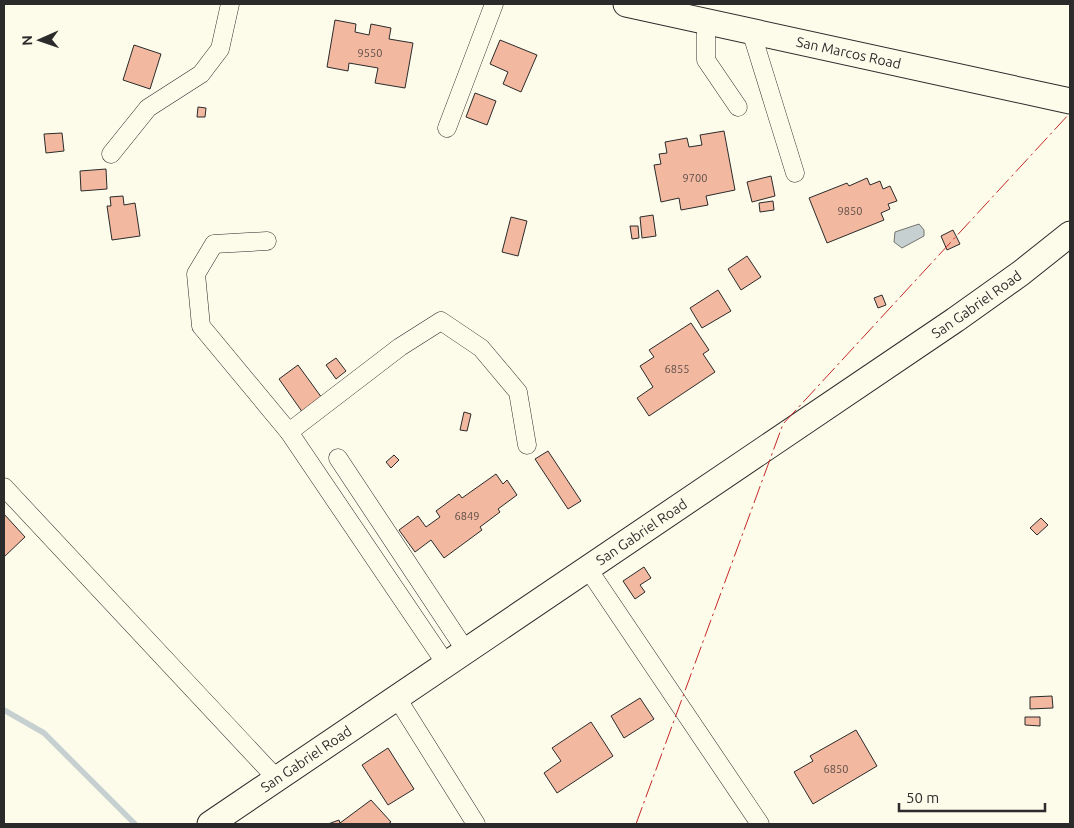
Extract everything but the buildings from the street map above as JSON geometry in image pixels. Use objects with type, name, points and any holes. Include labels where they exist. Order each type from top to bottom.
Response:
[{"type":"street","points":[[112,154],[148,108],[201,74],[220,49],[230,4]]},
{"type":"street","points":[[447,128],[494,4]]},
{"type":"street","name":"San Marcos Road","points":[[626,4],[1070,101]]},
{"type":"street","points":[[706,21],[706,60],[738,107]]},
{"type":"street","points":[[751,31],[795,173]]},
{"type":"street","name":"San Gabriel Road","points":[[210,824],[955,320],[1021,273],[1070,234]]},
{"type":"street","points":[[267,241],[214,244],[196,274],[200,326],[289,432],[456,658]]},
{"type":"street","points":[[289,432],[400,347],[441,321],[481,348],[518,392],[527,445]]},
{"type":"street","points":[[338,458],[456,658]]},
{"type":"street","points":[[4,487],[277,779]]},
{"type":"street","points":[[588,569],[760,824]]},
{"type":"street","points":[[397,698],[476,824]]},
{"type":"shaded area","points":[[919,224],[924,230],[924,236],[902,248],[894,242],[895,232]]},
{"type":"waterway","points":[[4,710],[44,733],[135,824]]},
{"type":"power","points":[[636,824],[783,424],[1070,113]]}]
